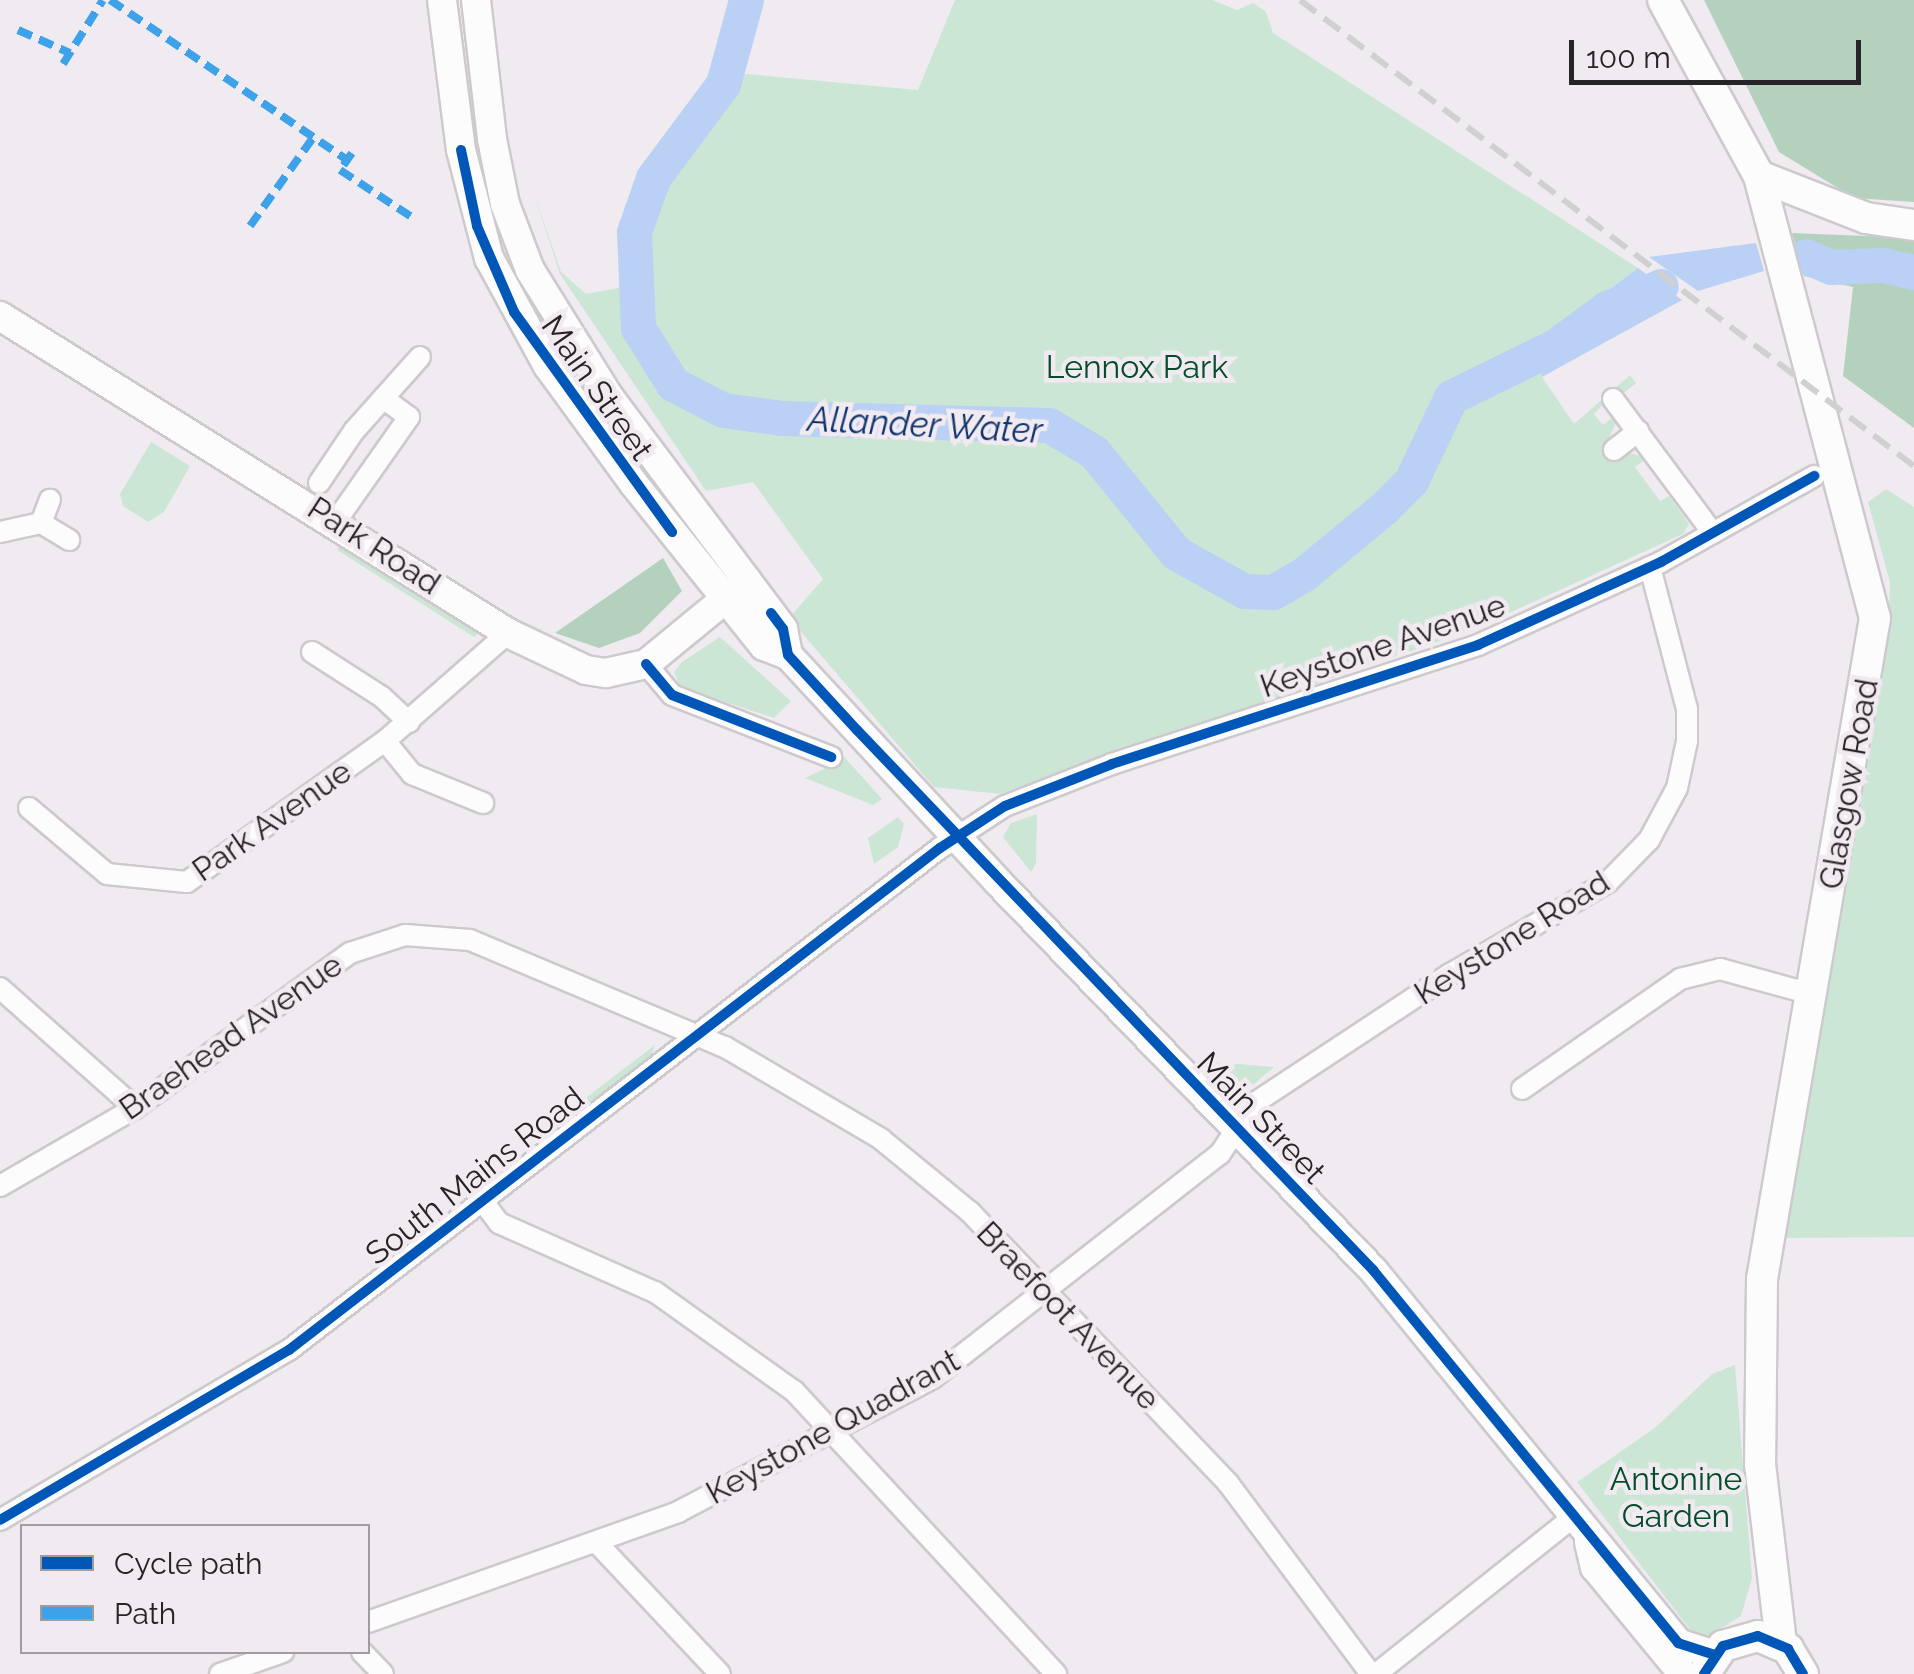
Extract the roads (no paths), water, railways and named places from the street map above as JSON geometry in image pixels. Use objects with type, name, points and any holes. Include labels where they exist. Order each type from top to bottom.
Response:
[{"type":"main road","name":"Main Street","points":[[442,0],[461,150],[478,226],[514,312],[583,416],[736,590]]},
{"type":"main road","name":"Main Street","points":[[476,0],[492,139],[517,238],[550,308],[736,590],[764,646],[788,655],[1373,1270],[1589,1542],[1596,1567],[1683,1674]]},
{"type":"main road","name":"Glasgow Road","points":[[1663,0],[1759,176],[1875,618],[1756,1338],[1760,1464],[1774,1564],[1772,1602],[1781,1644]]},
{"type":"main road","points":[[1759,176],[1866,218],[1914,224]]},
{"type":"main road","name":"Park Road","points":[[0,316],[336,521],[508,633],[586,670],[606,674],[646,664],[736,590]]},
{"type":"main road","name":"Main Street","points":[[1589,1542],[1612,1555],[1678,1643],[1709,1664]]},
{"type":"main road","points":[[1709,1664],[1746,1636],[1772,1602]]},
{"type":"main road","points":[[1746,1636],[1781,1644],[1803,1674]]},
{"type":"street","points":[[319,483],[383,398],[420,358]]},
{"type":"street","points":[[336,521],[408,417],[383,398]]},
{"type":"street","points":[[1613,398],[1713,533]]},
{"type":"street","points":[[1614,450],[1638,431]]},
{"type":"street","name":"Keystone Avenue","points":[[958,836],[1005,806],[1112,764],[1478,645],[1650,566],[1814,476]]},
{"type":"street","points":[[41,523],[50,500]]},
{"type":"street","points":[[0,532],[41,523],[69,540]]},
{"type":"street","name":"Keystone Road","points":[[1238,1128],[1253,1104],[1449,976],[1608,882],[1649,840],[1677,788],[1687,741],[1687,709],[1650,566]]},
{"type":"street","name":"Park Avenue","points":[[29,808],[99,870],[176,885],[386,740],[508,633]]},
{"type":"street","points":[[312,652],[382,696],[408,722]]},
{"type":"street","points":[[646,664],[672,694],[831,757]]},
{"type":"street","points":[[386,740],[412,774],[483,803]]},
{"type":"street","name":"South Mains Road","points":[[0,1520],[289,1350],[958,836]]},
{"type":"street","name":"Braehead Avenue","points":[[0,1186],[135,1108],[350,953],[406,935],[470,940],[697,1035]]},
{"type":"street","points":[[1522,1089],[1680,980],[1720,969],[1811,994]]},
{"type":"street","points":[[0,988],[135,1108]]},
{"type":"street","name":"Braefoot Avenue","points":[[697,1035],[806,1090],[881,1138],[970,1212],[1228,1482],[1374,1674]]},
{"type":"street","name":"Keystone Quadrant","points":[[370,1621],[598,1544],[678,1512],[932,1378],[1046,1294],[1220,1154],[1238,1128]]},
{"type":"street","points":[[484,1203],[499,1223],[655,1292],[754,1358],[834,1429],[1056,1674]]},
{"type":"street","points":[[1374,1674],[1571,1519]]},
{"type":"street","points":[[598,1544],[720,1674]]},
{"type":"street","points":[[220,1674],[277,1654]]},
{"type":"street","points":[[364,1654],[383,1674]]},
{"type":"water","points":[[1756,243],[1764,271],[1698,291],[1649,257]]},
{"type":"water","points":[[1638,268],[1682,300],[1542,377],[1536,344]]},
{"type":"waterway","name":"Allander Water","points":[[746,0],[723,84],[653,178],[634,232],[638,328],[673,384],[723,410],[782,418],[1049,425],[1094,452],[1176,553],[1244,591],[1273,592],[1304,574],[1384,508],[1411,481],[1451,397],[1555,346],[1607,308],[1661,286]]},
{"type":"waterway","name":"Allander Water","points":[[1806,256],[1831,267],[1883,265],[1914,272]]},
{"type":"railway","points":[[1300,0],[1914,466]]},
{"type":"park label","name":"Lennox Park","points":[[1137,367]]},
{"type":"park label","name":"Antonine Garden","points":[[1676,1498]]}]
